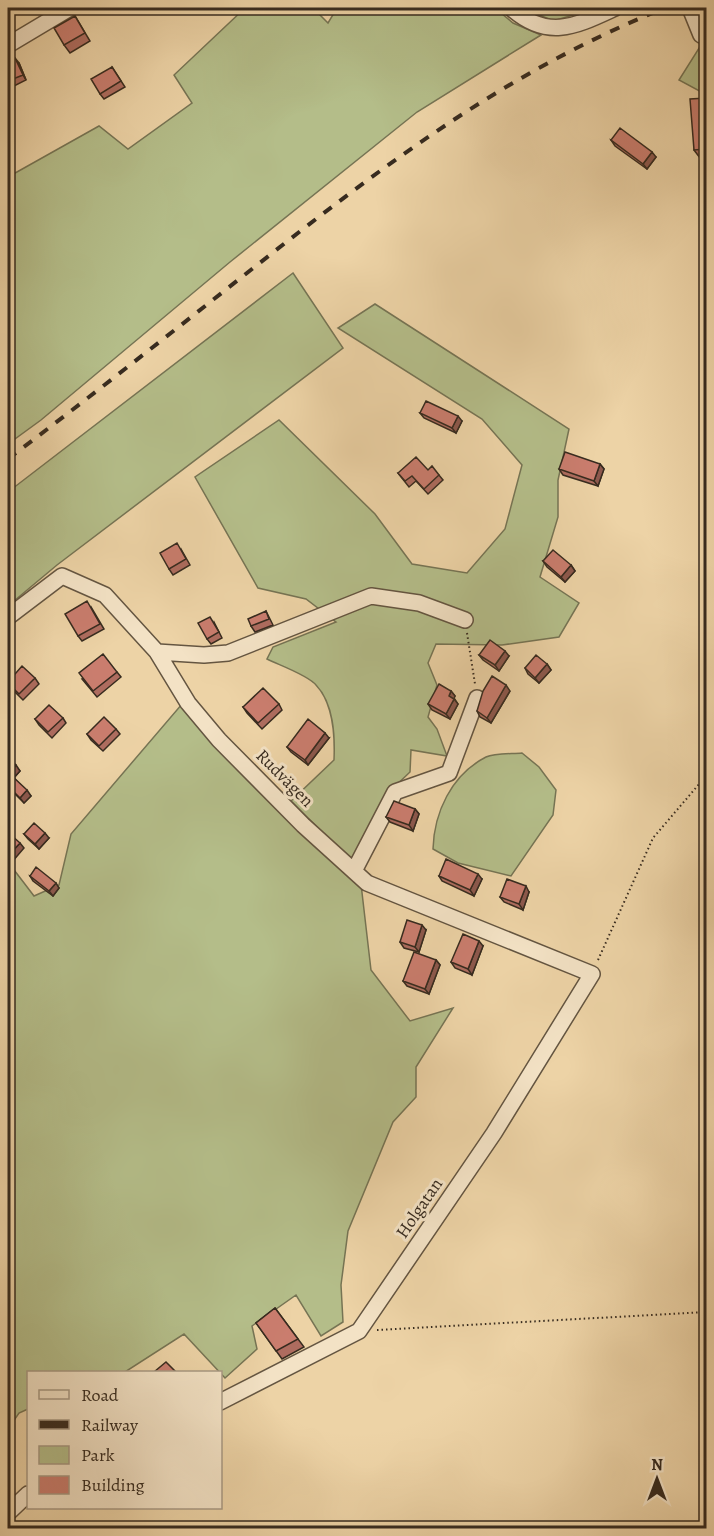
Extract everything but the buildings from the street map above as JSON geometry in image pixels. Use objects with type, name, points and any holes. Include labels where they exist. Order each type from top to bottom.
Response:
[{"type":"street","points":[[8,45],[70,8]]},
{"type":"street","points":[[511,8],[522,17],[542,27],[562,29],[615,8]]},
{"type":"street","points":[[690,8],[701,35]]},
{"type":"street","name":"Rudvägen","points":[[8,617],[62,576],[105,595],[157,652],[188,703],[219,740],[303,825],[367,883],[592,974]]},
{"type":"street","points":[[157,652],[228,653],[370,596],[420,603],[465,620]]},
{"type":"street","points":[[354,871],[395,792],[449,773],[477,699]]},
{"type":"street","name":"Holgatan","points":[[222,1401],[359,1331],[494,1133],[592,974]]},
{"type":"street","points":[[8,1513],[27,1495]]},
{"type":"path","points":[[465,620],[477,699]]},
{"type":"path","points":[[592,974],[653,838],[706,776]]},
{"type":"path","points":[[359,1331],[706,1312]]},
{"type":"green space","points":[[245,8],[313,8],[328,23],[337,8],[495,8],[513,23],[541,35],[417,112],[230,262],[41,420],[8,444],[8,177],[99,126],[128,149],[192,103],[174,75]]},
{"type":"green space","points":[[524,8],[597,8],[553,21]]},
{"type":"green space","points":[[706,37],[706,92],[705,94],[679,80]]},
{"type":"green space","points":[[293,273],[343,348],[57,565],[8,606],[8,492]]},
{"type":"green space","points":[[375,304],[569,429],[558,480],[558,517],[540,577],[579,603],[559,637],[502,645],[436,644],[428,663],[437,685],[428,717],[437,729],[447,756],[411,750],[410,772],[386,795],[352,862],[291,801],[334,760],[332,721],[327,701],[312,681],[267,659],[273,647],[336,622],[306,599],[258,588],[195,477],[279,420],[375,514],[412,564],[467,573],[505,529],[522,465],[482,419],[338,328]]},
{"type":"green space","points":[[182,704],[361,884],[371,970],[410,1021],[453,1008],[416,1067],[416,1097],[393,1122],[348,1231],[341,1285],[343,1322],[321,1336],[296,1295],[252,1326],[257,1349],[225,1378],[222,1371],[218,1371],[184,1334],[127,1371],[27,1371],[27,1409],[19,1413],[8,1429],[8,862],[34,896],[59,885],[71,834]]},
{"type":"green space","points":[[522,753],[539,767],[556,790],[553,815],[511,876],[458,863],[433,849],[441,809],[447,796],[463,774],[486,757]]},
{"type":"railway","points":[[8,459],[399,157],[449,123],[552,61],[607,33],[665,8]]}]
